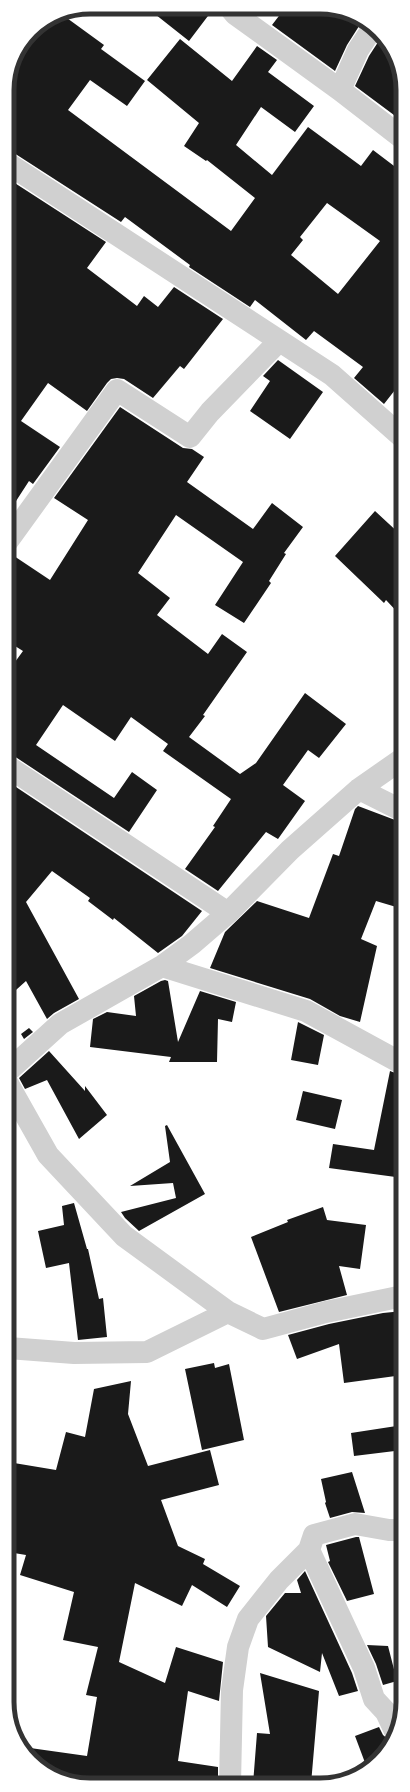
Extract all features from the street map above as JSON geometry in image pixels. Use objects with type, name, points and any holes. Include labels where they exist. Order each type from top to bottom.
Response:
[{"type":"street","points":[[235,14],[340,90],[396,133]]},
{"type":"street","points":[[340,90],[358,50],[370,33]]},
{"type":"street","points":[[14,167],[279,342],[332,375],[396,432]]},
{"type":"street","points":[[14,532],[117,390],[190,437],[210,412],[279,342]]},
{"type":"street","points":[[14,1066],[60,1024],[162,966],[192,944],[228,913],[290,850],[359,789],[396,763]]},
{"type":"street","points":[[14,771],[228,913]]},
{"type":"street","points":[[359,789],[396,808]]},
{"type":"street","points":[[162,966],[306,1011],[396,1060]]},
{"type":"street","points":[[14,1095],[48,1155],[124,1236],[228,1312],[263,1329],[326,1312],[396,1297]]},
{"type":"street","points":[[14,1348],[74,1353],[146,1352],[228,1312]]},
{"type":"street","points":[[230,1778],[232,1690],[238,1647],[248,1619],[279,1580],[309,1550],[314,1535],[355,1524],[396,1530]]},
{"type":"street","points":[[309,1550],[364,1668],[374,1699],[386,1712],[392,1725]]},
{"type":"building","points":[[155,14],[209,14],[189,41]]},
{"type":"building","points":[[280,14],[325,14],[335,15],[360,25],[347,45],[335,71],[272,25]]},
{"type":"building","points":[[67,18],[104,45],[101,49],[145,81],[127,106],[90,80],[68,110],[231,231],[255,198],[207,160],[206,161],[184,146],[199,123],[147,80],[180,39],[232,81],[257,46],[277,60],[268,72],[314,106],[295,132],[261,107],[236,145],[272,175],[308,127],[361,166],[373,150],[396,167],[396,389],[384,404],[354,378],[363,367],[314,331],[306,340],[255,300],[250,307],[189,267],[190,265],[125,217],[121,222],[14,153],[14,85],[20,61],[33,40],[52,24]],"holes":[[[327,203],[380,241],[338,294],[291,255],[303,240],[300,237]]]},
{"type":"building","points":[[378,42],[392,66],[396,90],[396,117],[355,86],[369,56]]},
{"type":"building","points":[[14,183],[106,242],[87,268],[137,306],[144,296],[158,307],[174,287],[223,319],[184,369],[180,366],[153,398],[124,379],[111,379],[87,411],[48,383],[21,421],[60,447],[33,484],[29,481],[14,504]]},
{"type":"building","points":[[278,360],[323,392],[290,439],[250,411],[270,381],[263,376]]},
{"type":"building","points":[[120,407],[183,448],[192,449],[204,457],[187,482],[253,529],[272,503],[303,527],[284,553],[286,554],[269,581],[271,583],[244,623],[215,605],[243,562],[176,515],[138,573],[170,598],[157,615],[208,654],[222,634],[247,652],[203,715],[205,716],[189,737],[240,774],[256,763],[305,693],[346,724],[319,758],[308,750],[283,785],[305,801],[278,839],[266,832],[218,891],[185,869],[215,827],[213,826],[231,799],[163,751],[168,744],[131,717],[115,741],[63,705],[36,745],[114,798],[132,772],[157,790],[129,832],[14,756],[14,663],[23,651],[14,645],[14,556],[50,580],[88,520],[54,498]]},
{"type":"building","points":[[375,511],[396,530],[396,611],[386,600],[384,603],[335,556]]},
{"type":"building","points":[[14,786],[202,911],[182,936],[158,953],[114,918],[113,920],[88,901],[90,898],[52,871],[26,902],[79,999],[54,1013],[47,1019],[26,981],[14,992]]},
{"type":"building","points":[[358,806],[396,820],[396,907],[376,901],[361,939],[377,946],[360,1022],[340,1016],[310,999],[210,968],[225,932],[257,901],[309,918],[333,854],[339,856],[355,809]]},
{"type":"building","points":[[165,980],[168,981],[178,1042],[200,991],[236,1002],[232,1022],[218,1019],[217,1062],[169,1062],[171,1057],[90,1047],[93,1019],[107,1012],[136,1016],[134,996]]},
{"type":"building","points":[[298,1022],[324,1035],[318,1065],[291,1060]]},
{"type":"building","points":[[29,1028],[33,1032],[24,1039],[21,1034]]},
{"type":"building","points":[[49,1051],[85,1091],[85,1086],[107,1115],[79,1139],[47,1080],[25,1089],[19,1078]]},
{"type":"building","points":[[390,1071],[396,1073],[396,1177],[329,1168],[333,1144],[374,1150]]},
{"type":"building","points":[[303,1091],[342,1100],[335,1129],[296,1120]]},
{"type":"building","points":[[167,1125],[205,1194],[139,1231],[125,1218],[121,1212],[176,1198],[173,1183],[130,1186],[170,1162],[165,1126]]},
{"type":"building","points":[[74,1203],[88,1249],[99,1299],[103,1298],[107,1337],[78,1340],[69,1263],[46,1268],[38,1231],[64,1225],[62,1206]]},
{"type":"building","points":[[323,1207],[327,1220],[366,1225],[360,1269],[339,1266],[347,1295],[279,1312],[251,1237],[288,1222],[287,1220]]},
{"type":"building","points":[[396,1312],[396,1376],[344,1383],[339,1344],[297,1359],[288,1335],[329,1324]]},
{"type":"building","points":[[214,1363],[215,1368],[229,1364],[244,1440],[202,1450],[185,1369]]},
{"type":"building","points":[[131,1381],[128,1414],[148,1466],[210,1450],[219,1485],[161,1500],[178,1546],[205,1559],[203,1564],[240,1586],[227,1607],[192,1585],[182,1606],[135,1583],[119,1662],[165,1683],[176,1647],[223,1662],[219,1701],[188,1691],[178,1761],[218,1767],[218,1778],[75,1777],[52,1768],[36,1756],[30,1748],[87,1756],[97,1697],[86,1695],[98,1647],[63,1640],[74,1592],[20,1575],[26,1555],[14,1553],[14,1463],[56,1470],[66,1432],[85,1437],[94,1389]]},
{"type":"building","points":[[396,1426],[396,1451],[354,1456],[351,1433]]},
{"type":"building","points":[[352,1472],[365,1513],[352,1512],[330,1518],[325,1503],[321,1479]]},
{"type":"building","points":[[359,1537],[374,1594],[347,1601],[328,1562],[330,1561],[326,1545]]},
{"type":"building","points":[[305,1571],[352,1673],[358,1691],[339,1696],[322,1653],[320,1672],[268,1647],[266,1616],[285,1593],[301,1593],[297,1580]]},
{"type":"building","points":[[367,1645],[388,1646],[396,1681],[383,1685],[376,1664]]},
{"type":"building","points":[[260,1673],[319,1691],[312,1778],[253,1778],[257,1733],[270,1734]]},
{"type":"building","points":[[379,1727],[383,1735],[386,1738],[377,1752],[365,1763],[355,1736]]}]
